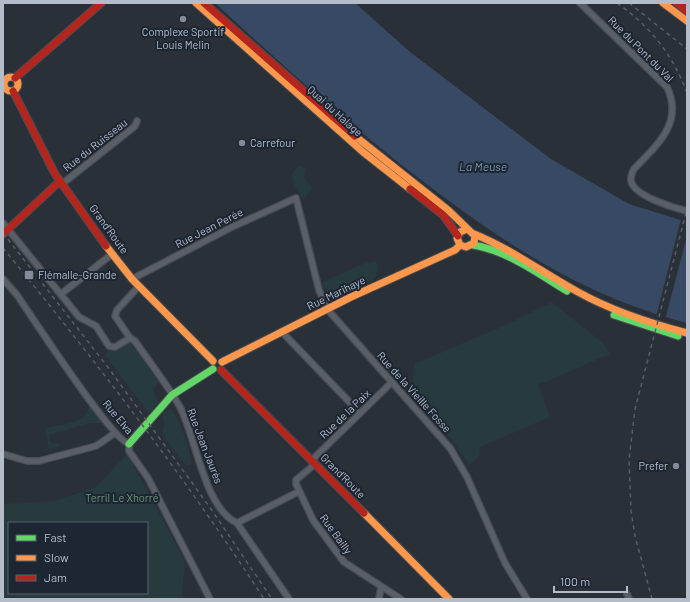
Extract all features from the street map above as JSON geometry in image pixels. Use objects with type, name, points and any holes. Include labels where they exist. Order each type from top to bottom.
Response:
[{"type":"street","points":[[16,78],[102,3]]},
{"type":"street","name":"Quai du Halage","points":[[196,3],[364,152],[444,215],[458,236]]},
{"type":"street","name":"Quai du Halage","points":[[204,3],[332,117],[448,210],[467,229]]},
{"type":"street","name":"Rue du Pont du Val","points":[[580,3],[664,83],[671,97],[672,117],[667,132],[658,144],[634,169],[631,175],[631,182],[636,188],[663,205],[687,212]]},
{"type":"street","points":[[663,3],[687,21]]},
{"type":"street","points":[[676,3],[687,11]]},
{"type":"street","points":[[4,76],[12,76],[16,78],[18,85],[13,91],[9,91],[4,88],[4,76]]},
{"type":"street","name":"Grand'Route","points":[[13,91],[61,182],[112,254],[132,279],[213,361]]},
{"type":"street","name":"Rue du Ruisseau","points":[[61,182],[135,126],[137,121]]},
{"type":"street","points":[[61,182],[5,229],[79,317],[96,326],[109,346],[115,347],[130,338]]},
{"type":"street","name":"Rue Jean Perée","points":[[132,279],[232,227],[296,198]]},
{"type":"street","name":"Rue de la Vieille Fosse","points":[[296,198],[319,290],[328,310],[450,448],[467,476],[505,563],[527,599]]},
{"type":"street","points":[[687,333],[606,306],[579,293],[494,242],[474,234],[467,229],[460,232],[458,236],[457,241],[465,248],[473,245],[481,246],[505,256],[576,297],[611,313],[642,325],[687,338]]},
{"type":"street","points":[[473,245],[476,238],[474,234]]},
{"type":"street","name":"Rue Marihaye","points":[[222,366],[282,332],[352,297],[455,250],[460,245]]},
{"type":"street","points":[[61,294],[112,254]]},
{"type":"street","name":"Rue Elva","points":[[3,279],[17,296],[65,366],[115,433],[125,443],[129,444],[129,451],[148,478],[210,599]]},
{"type":"street","name":"Rue Jean Jaurès","points":[[139,286],[117,310],[114,316],[130,338],[135,341],[172,395],[188,427],[198,460],[212,493],[226,515],[237,523],[289,599]]},
{"type":"street","points":[[282,332],[360,413]]},
{"type":"street","points":[[216,360],[222,366],[219,371],[213,369],[213,361],[216,360]]},
{"type":"street","name":"Grand'Route","points":[[222,366],[449,599]]},
{"type":"street","points":[[129,444],[172,395],[213,369]]},
{"type":"street","name":"Rue de la Paix","points":[[314,462],[360,413],[392,382]]},
{"type":"street","points":[[3,454],[27,460],[39,461],[96,446],[115,433]]},
{"type":"street","points":[[237,523],[298,492],[296,480],[314,462]]},
{"type":"street","name":"Rue Bailly","points":[[298,492],[313,520],[338,556],[344,562],[401,599]]},
{"type":"street","points":[[379,599],[381,587]]},
{"type":"green space","points":[[299,166],[306,169],[304,177],[311,187],[311,190],[303,200],[291,178],[293,172]]},
{"type":"green space","points":[[375,261],[378,266],[374,279],[337,295],[328,293],[327,289],[322,287],[323,282],[363,264]]},
{"type":"green space","points":[[552,302],[602,342],[610,354],[538,385],[550,417],[480,447],[479,457],[469,465],[453,441],[412,391],[414,364],[508,324]]},
{"type":"green space","points":[[129,343],[133,345],[159,382],[153,389],[158,402],[149,413],[105,355],[109,351],[118,351]]},
{"type":"green space","points":[[90,406],[103,423],[90,423],[49,435],[51,444],[58,443],[60,447],[49,449],[45,428],[72,423],[83,417]]},
{"type":"green space","points":[[171,408],[182,428],[186,441],[192,463],[188,466],[180,459],[162,433],[164,425],[162,412]]},
{"type":"green space","name":"Terril Le Xhorré","points":[[127,454],[185,561],[182,595],[184,599],[3,599],[3,504],[55,501],[96,487]]},
{"type":"water","name":"La Meuse","points":[[215,3],[355,3],[410,52],[551,159],[629,204],[687,222],[687,323],[649,312],[579,283],[546,265],[483,226],[368,138],[290,71]]},
{"type":"pier","points":[[681,219],[687,220],[687,236],[665,320],[656,317]]},
{"type":"railway","points":[[617,3],[640,21],[659,42],[675,66],[687,93]]},
{"type":"railway","points":[[629,3],[687,49]]},
{"type":"railway","points":[[652,599],[635,536],[631,511],[629,460],[635,409],[687,209]]},
{"type":"railway","points":[[3,233],[107,366],[211,509],[272,599]]},
{"type":"railway","points":[[3,248],[105,376],[171,464],[203,508],[264,599]]},
{"type":"traffic: fast","points":[[473,245],[510,257],[567,291]]},
{"type":"traffic: fast","points":[[614,315],[678,336]]},
{"type":"traffic: fast","points":[[129,444],[172,395],[213,369]]},
{"type":"traffic: slow","points":[[196,3],[363,152],[410,189]]},
{"type":"traffic: slow","points":[[663,3],[687,21]]},
{"type":"traffic: slow","points":[[8,77],[14,77],[18,81],[18,84],[18,87],[14,91],[8,91],[4,87],[4,81],[8,77]]},
{"type":"traffic: slow","points":[[355,136],[448,210],[475,236],[474,243],[466,247],[460,245],[457,238],[460,232],[467,229]]},
{"type":"traffic: slow","points":[[474,234],[501,247],[591,299],[617,311],[645,321],[687,333]]},
{"type":"traffic: slow","points":[[222,362],[351,297],[455,250],[460,245]]},
{"type":"traffic: slow","points":[[106,246],[132,279],[213,361]]},
{"type":"traffic: slow","points":[[364,513],[449,599]]},
{"type":"traffic: jam","points":[[15,78],[101,3]]},
{"type":"traffic: jam","points":[[204,3],[355,136]]},
{"type":"traffic: jam","points":[[677,3],[687,11]]},
{"type":"traffic: jam","points":[[13,91],[55,174],[106,246]]},
{"type":"traffic: jam","points":[[3,234],[60,181]]},
{"type":"traffic: jam","points":[[410,189],[443,215],[458,236]]},
{"type":"traffic: jam","points":[[221,370],[364,513]]},
{"type":"place","name":"Complexe Sportif Louis Melin","points":[[183,19]]},
{"type":"place","name":"Carrefour","points":[[242,143]]},
{"type":"place","name":"Flémalle-Grande","points":[[29,275]]},
{"type":"place","name":"Prefer","points":[[676,466]]}]
